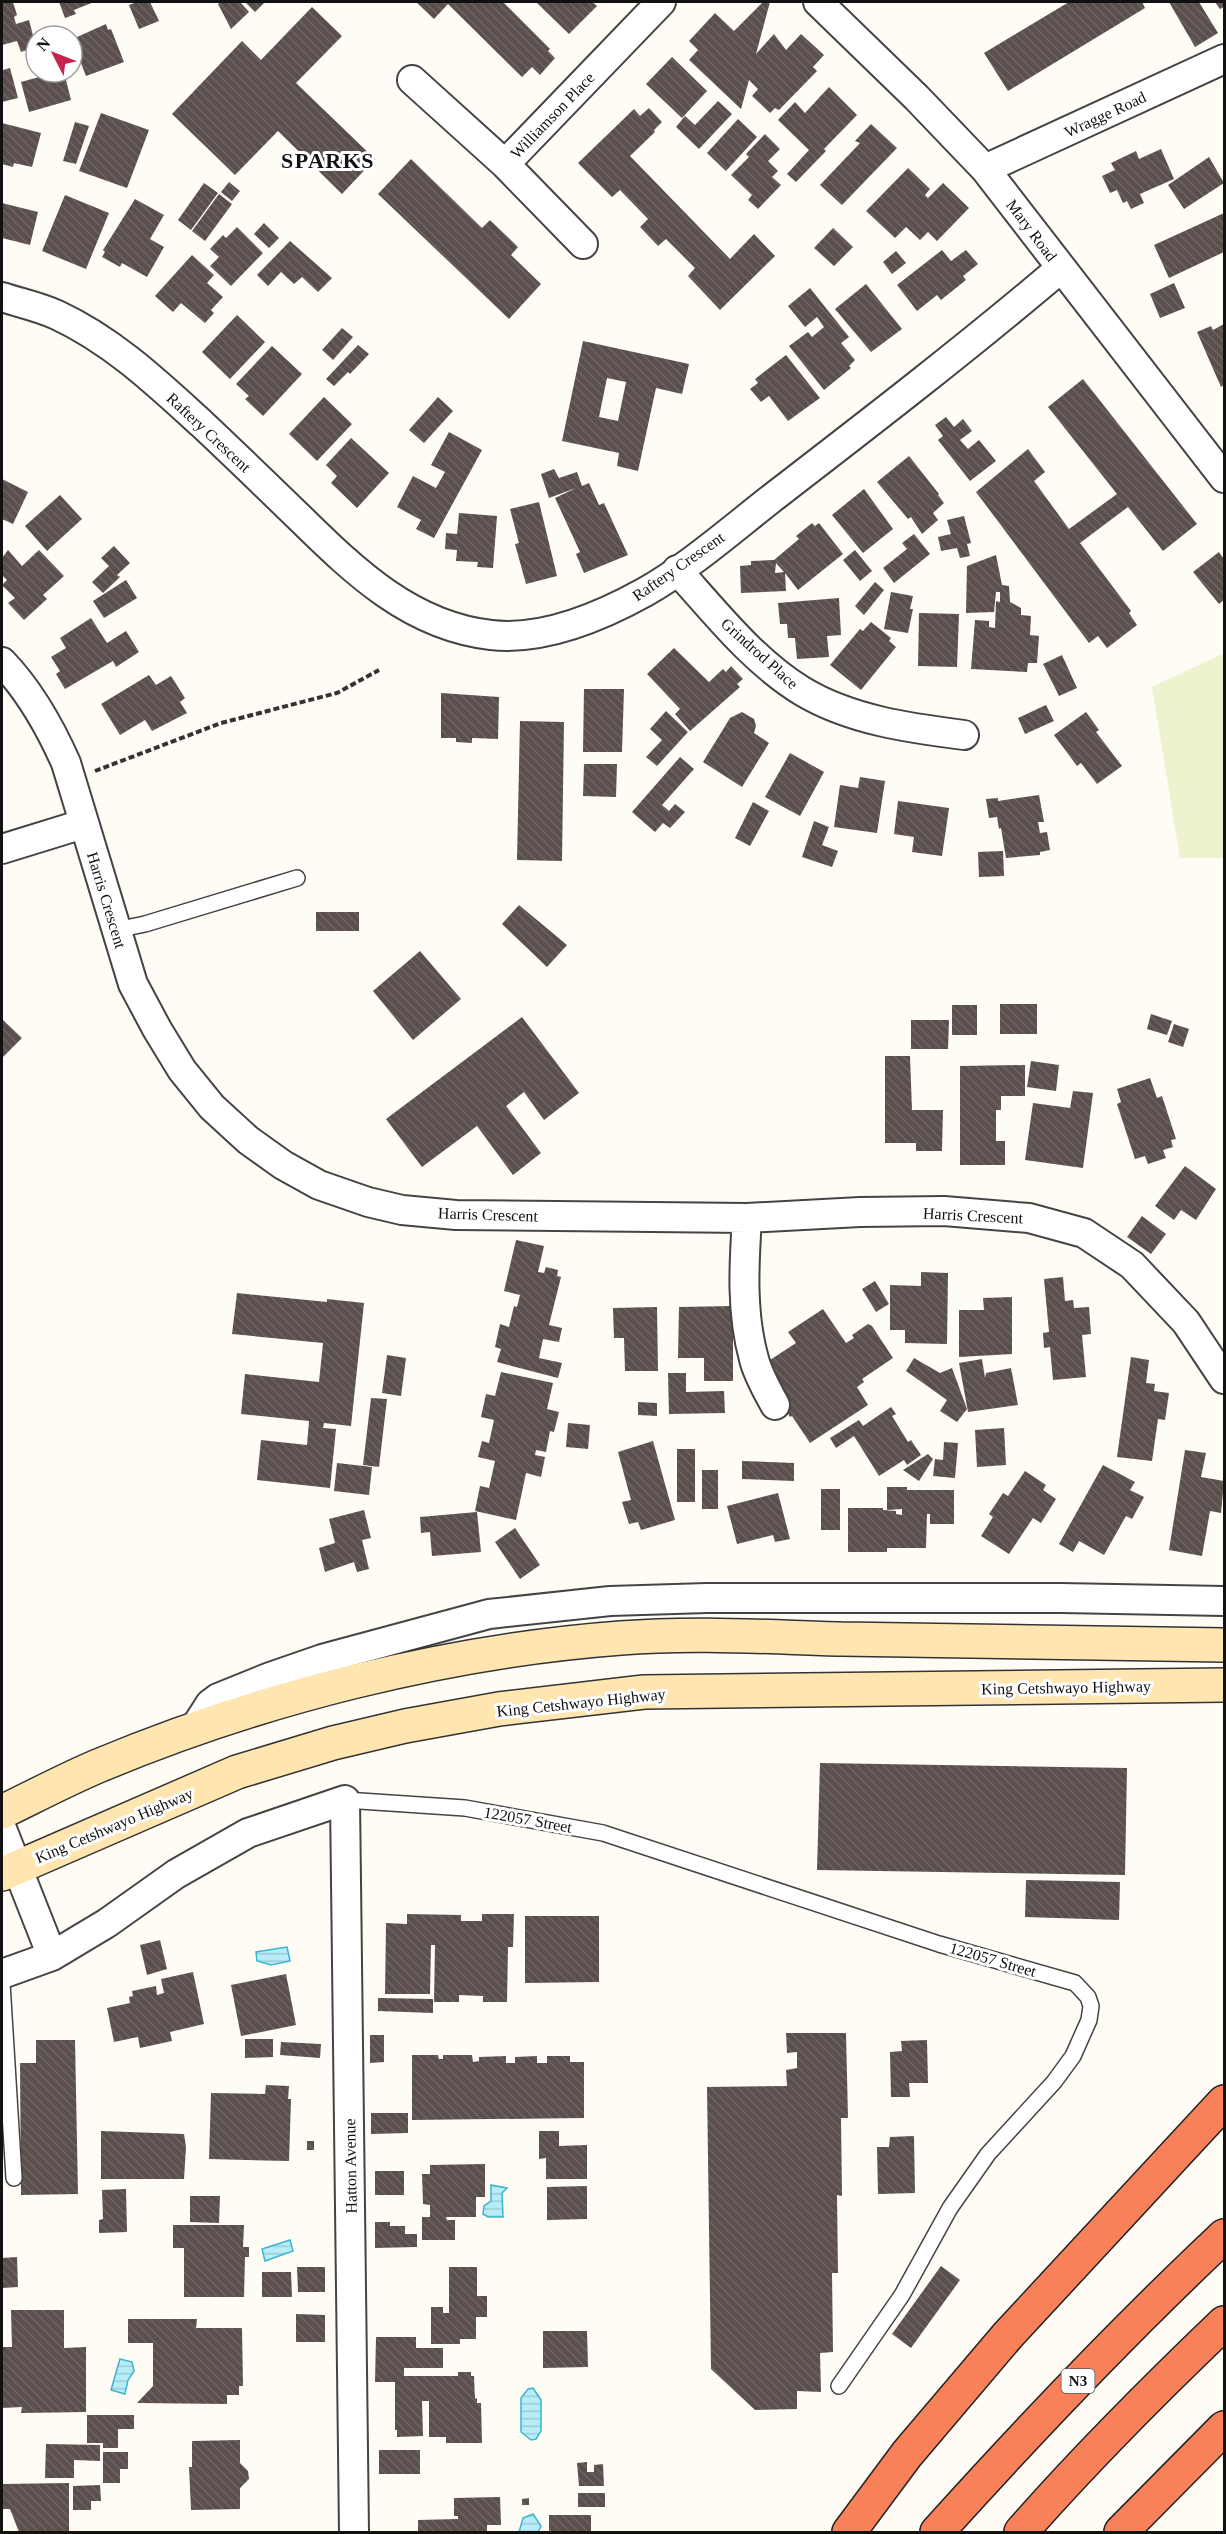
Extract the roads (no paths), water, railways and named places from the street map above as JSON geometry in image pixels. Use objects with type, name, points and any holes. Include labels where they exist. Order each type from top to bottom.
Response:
[{"type":"highway","points":[[849,2532],[907,2454],[1008,2335],[1224,2102]]},
{"type":"highway","name":"N3","points":[[937,2532],[986,2477],[1157,2300],[1224,2236]]},
{"type":"highway","points":[[1021,2532],[1058,2490],[1224,2323]]},
{"type":"highway","points":[[1121,2532],[1224,2428]]},
{"type":"main road","points":[[2,1812],[97,1767],[194,1729],[294,1698],[407,1670],[513,1650],[623,1638],[709,1636],[1224,1645]]},
{"type":"main road","name":"King Cetshwayo Highway","points":[[9,1870],[237,1772],[333,1743],[405,1726],[499,1709],[644,1692],[1224,1685]]},
{"type":"street","name":"Williamson Place","points":[[412,80],[505,164],[661,2]]},
{"type":"street","name":"Mary Road","points":[[818,2],[924,105],[985,169],[1224,478]]},
{"type":"street","name":"Wragge Road","points":[[985,169],[1224,59]]},
{"type":"street","points":[[505,164],[584,244]]},
{"type":"street","name":"Raftery Crescent","points":[[2,297],[54,313],[116,348],[174,398],[326,543],[385,595],[435,621],[490,635],[520,636],[547,631],[603,613],[648,591],[976,340],[1061,268]]},
{"type":"street","name":"Grindrod Place","points":[[677,570],[727,627],[767,664],[801,691],[831,706],[870,719],[910,728],[964,735]]},
{"type":"street","name":"Harris Crescent","points":[[2,662],[36,707],[56,742],[71,780],[133,984],[157,1029],[182,1070],[212,1107],[248,1140],[283,1165],[319,1185],[368,1202],[402,1210],[456,1215],[747,1218],[860,1212],[944,1211],[1029,1218],[1084,1233],[1132,1266],[1186,1322],[1224,1379]]},
{"type":"street","points":[[2,849],[83,824]]},
{"type":"street","points":[[747,1218],[744,1263],[749,1337],[757,1369],[775,1405]]},
{"type":"street","points":[[194,1729],[210,1704],[218,1698],[270,1677],[322,1659],[489,1614],[610,1601],[707,1598],[1061,1598],[1224,1601]]},
{"type":"street","name":"122057 Street","points":[[2,1974],[52,1956],[107,1923],[176,1874],[248,1833],[345,1800]]},
{"type":"street","name":"Hatton Avenue","points":[[345,1800],[354,2532]]},
{"type":"street","points":[[2,1829],[9,1870],[52,1956]]},
{"type":"lane","points":[[116,930],[145,924],[297,878]]},
{"type":"lane","name":"122057 Street","points":[[345,1800],[465,1808],[603,1833],[939,1944],[1075,1983],[1088,1997],[1091,2006],[1089,2020],[1073,2056],[1054,2082],[988,2154],[950,2208],[902,2295],[839,2386]]},
{"type":"lane","points":[[2,1983],[14,2178]]},
{"type":"water","points":[[287,1947],[290,1961],[271,1965],[257,1961],[256,1952]]},
{"type":"water","points":[[491,2185],[507,2188],[502,2193],[503,2217],[488,2217],[483,2214],[484,2206],[491,2201]]},
{"type":"water","points":[[290,2240],[293,2251],[265,2261],[262,2249]]},
{"type":"water","points":[[120,2359],[132,2362],[134,2371],[128,2380],[125,2394],[111,2390]]},
{"type":"water","points":[[533,2388],[541,2400],[541,2431],[536,2439],[531,2440],[521,2432],[521,2398],[528,2389]]},
{"type":"water","points":[[533,2514],[541,2526],[538,2532],[519,2532],[523,2518]]},
{"type":"district","name":"SPARKS","points":[[328,160]]}]
